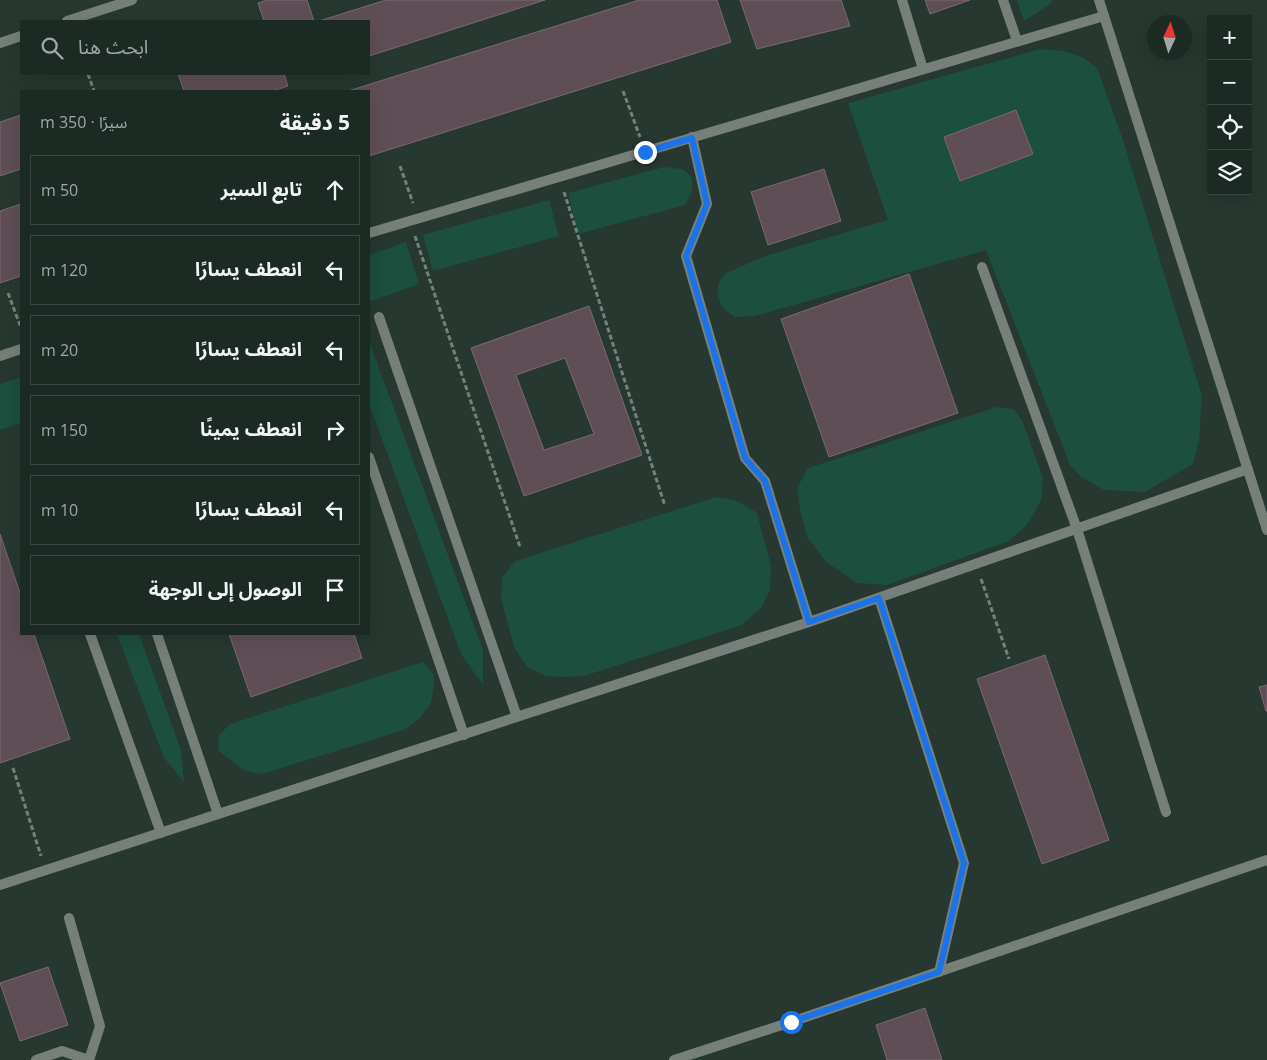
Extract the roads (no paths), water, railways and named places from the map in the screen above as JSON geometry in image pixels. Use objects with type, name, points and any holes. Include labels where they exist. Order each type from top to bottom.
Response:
[{"type":"lane","points":[[70,20],[132,0]]},
{"type":"lane","points":[[902,0],[923,69]]},
{"type":"lane","points":[[1002,0],[1017,41]]},
{"type":"lane","points":[[1099,0],[1267,530]]},
{"type":"lane","points":[[370,234],[1104,16]]},
{"type":"lane","points":[[0,43],[20,36]]},
{"type":"lane","points":[[692,138],[707,204],[686,256],[745,458],[765,481],[809,622]]},
{"type":"lane","points":[[982,267],[1077,528],[1166,812]]},
{"type":"lane","points":[[379,317],[517,717]]},
{"type":"lane","points":[[0,356],[20,349]]},
{"type":"lane","points":[[370,459],[464,735]]},
{"type":"lane","points":[[0,885],[809,622],[1248,469]]},
{"type":"lane","points":[[879,598],[964,863],[939,972]]},
{"type":"lane","points":[[90,635],[161,833]]},
{"type":"lane","points":[[158,635],[218,814]]},
{"type":"lane","points":[[674,1060],[705,1055],[939,972],[1267,860]]},
{"type":"lane","points":[[36,1060],[62,1051],[89,1060],[100,1026],[69,918]]}]
